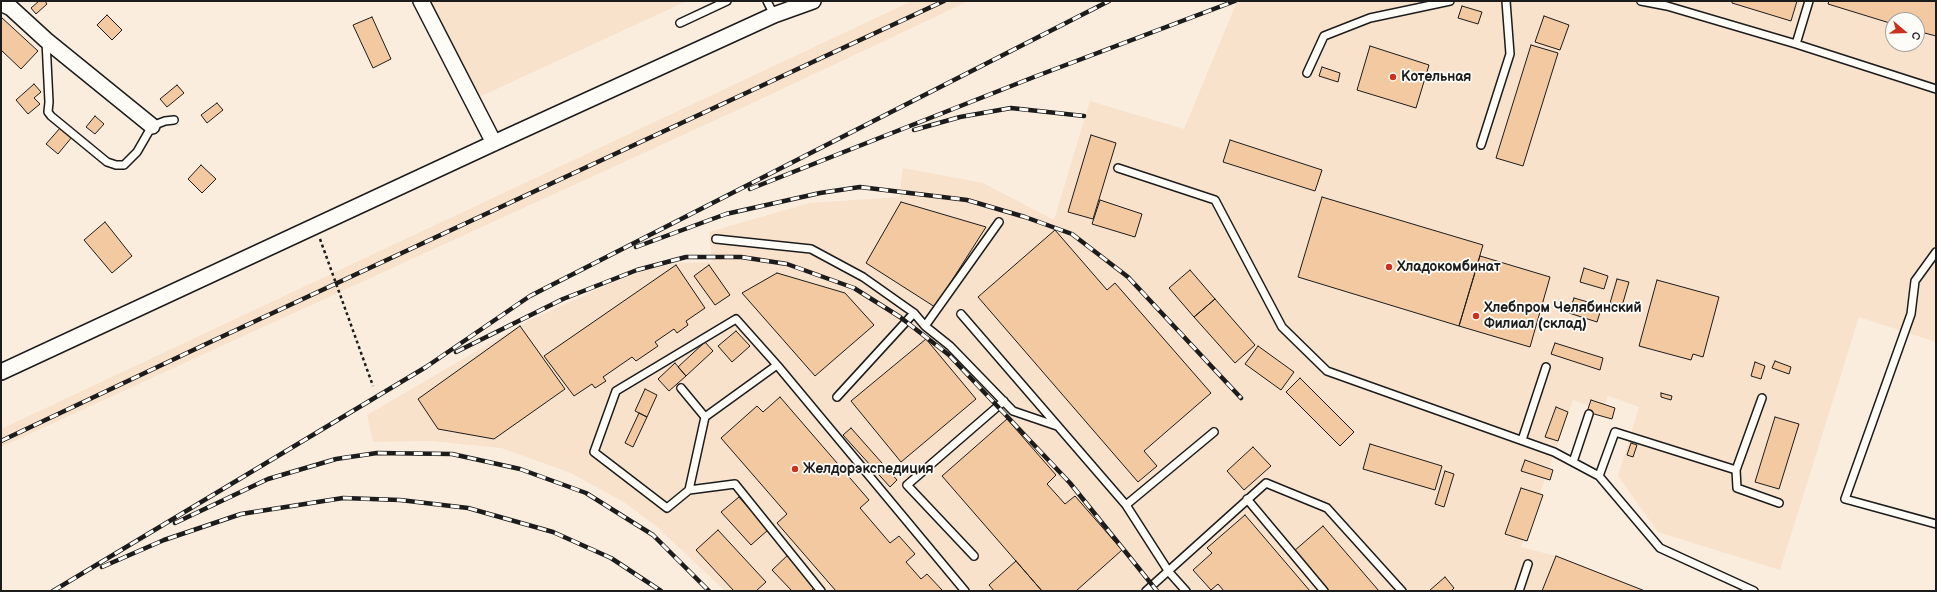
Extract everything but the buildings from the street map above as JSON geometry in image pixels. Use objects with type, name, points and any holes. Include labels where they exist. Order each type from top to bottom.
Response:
[{"type":"street","points":[[421,1],[494,143]]},
{"type":"street","points":[[1,372],[774,15],[813,1]]},
{"type":"street","points":[[12,4],[46,40],[152,126]]},
{"type":"lane","points":[[680,23],[727,1]]},
{"type":"lane","points":[[767,1],[774,15]]},
{"type":"lane","points":[[1307,73],[1324,36],[1370,18],[1450,1]]},
{"type":"lane","points":[[1481,144],[1510,54],[1506,1]]},
{"type":"lane","points":[[1642,1],[1667,6],[1796,44],[1936,89]]},
{"type":"lane","points":[[1796,44],[1809,1]]},
{"type":"lane","points":[[46,40],[49,102],[48,112],[107,162],[116,166],[124,165],[137,152],[152,126],[165,121],[174,120]]},
{"type":"lane","points":[[1118,168],[1215,200],[1282,327],[1327,371],[1554,452],[1599,476],[1660,548],[1754,591]]},
{"type":"lane","points":[[925,326],[999,222]]},
{"type":"lane","points":[[716,239],[811,249],[863,277],[914,313],[925,326],[950,346],[1013,411],[1058,426]]},
{"type":"lane","points":[[1936,252],[1915,281],[1911,314],[1845,499],[1936,524]]},
{"type":"lane","points":[[837,397],[914,313]]},
{"type":"lane","points":[[960,314],[1126,505],[1169,572],[1186,591]]},
{"type":"lane","points":[[822,591],[735,484],[689,490],[668,508],[594,452],[616,391],[736,319],[777,365],[966,591]]},
{"type":"lane","points":[[689,490],[705,417],[777,365]]},
{"type":"lane","points":[[1522,440],[1546,367]]},
{"type":"lane","points":[[681,388],[705,417]]},
{"type":"lane","points":[[1762,398],[1736,470],[1737,488],[1779,503]]},
{"type":"lane","points":[[974,556],[907,485],[1004,401]]},
{"type":"lane","points":[[1573,462],[1590,414]]},
{"type":"lane","points":[[1126,505],[1214,432]]},
{"type":"lane","points":[[1599,476],[1615,432],[1736,470]]},
{"type":"lane","points":[[1146,591],[1169,572],[1266,483],[1327,508],[1402,591]]},
{"type":"lane","points":[[1247,499],[1324,591]]},
{"type":"lane","points":[[1519,591],[1528,564]]},
{"type":"path","points":[[316,226],[335,284],[373,386]]},
{"type":"shaded area","points":[[429,1],[687,1],[477,98]]},
{"type":"shaded area","points":[[912,1],[969,1],[742,108],[1,447],[1,429]]},
{"type":"shaded area","points":[[1235,1],[1936,1],[1936,342],[1859,317],[1780,570],[1658,532],[1618,476],[1639,407],[1608,396],[1603,411],[1573,400],[1521,547],[1556,556],[1645,591],[725,591],[656,526],[625,503],[571,473],[501,448],[430,441],[373,442],[367,415],[528,321],[616,281],[649,269],[679,263],[712,262],[709,232],[809,203],[899,197],[903,168],[983,183],[1054,220],[1090,101],[1184,129],[1236,4]]},
{"type":"railway","points":[[1,441],[206,344],[944,1]]},
{"type":"railway","points":[[53,591],[426,367],[530,296],[1109,1]]},
{"type":"railway","points":[[750,189],[1034,77],[1235,1]]},
{"type":"railway","points":[[914,130],[960,117],[1011,108],[1084,116]]},
{"type":"railway","points":[[636,247],[726,214],[820,193],[860,187],[967,200],[1025,217],[1072,234],[1128,277],[1241,398]]},
{"type":"railway","points":[[456,352],[563,299],[637,270],[686,257],[741,257],[787,264],[854,288],[900,317],[949,355],[1070,483],[1157,591]]},
{"type":"railway","points":[[175,523],[268,479],[336,459],[377,453],[452,454],[520,469],[586,493],[653,535],[709,591]]},
{"type":"railway","points":[[102,567],[164,540],[241,514],[343,498],[400,500],[468,508],[553,532],[611,558],[661,591]]},
{"type":"place","name":"Котельная","points":[[1393,77]]},
{"type":"place","name":"Хладокомбинат","points":[[1389,267]]},
{"type":"place","name":"Хлебпром Челябинский Филиал (склад)","points":[[1476,316]]},
{"type":"place","name":"Желдорэкспедиция","points":[[795,469]]}]
